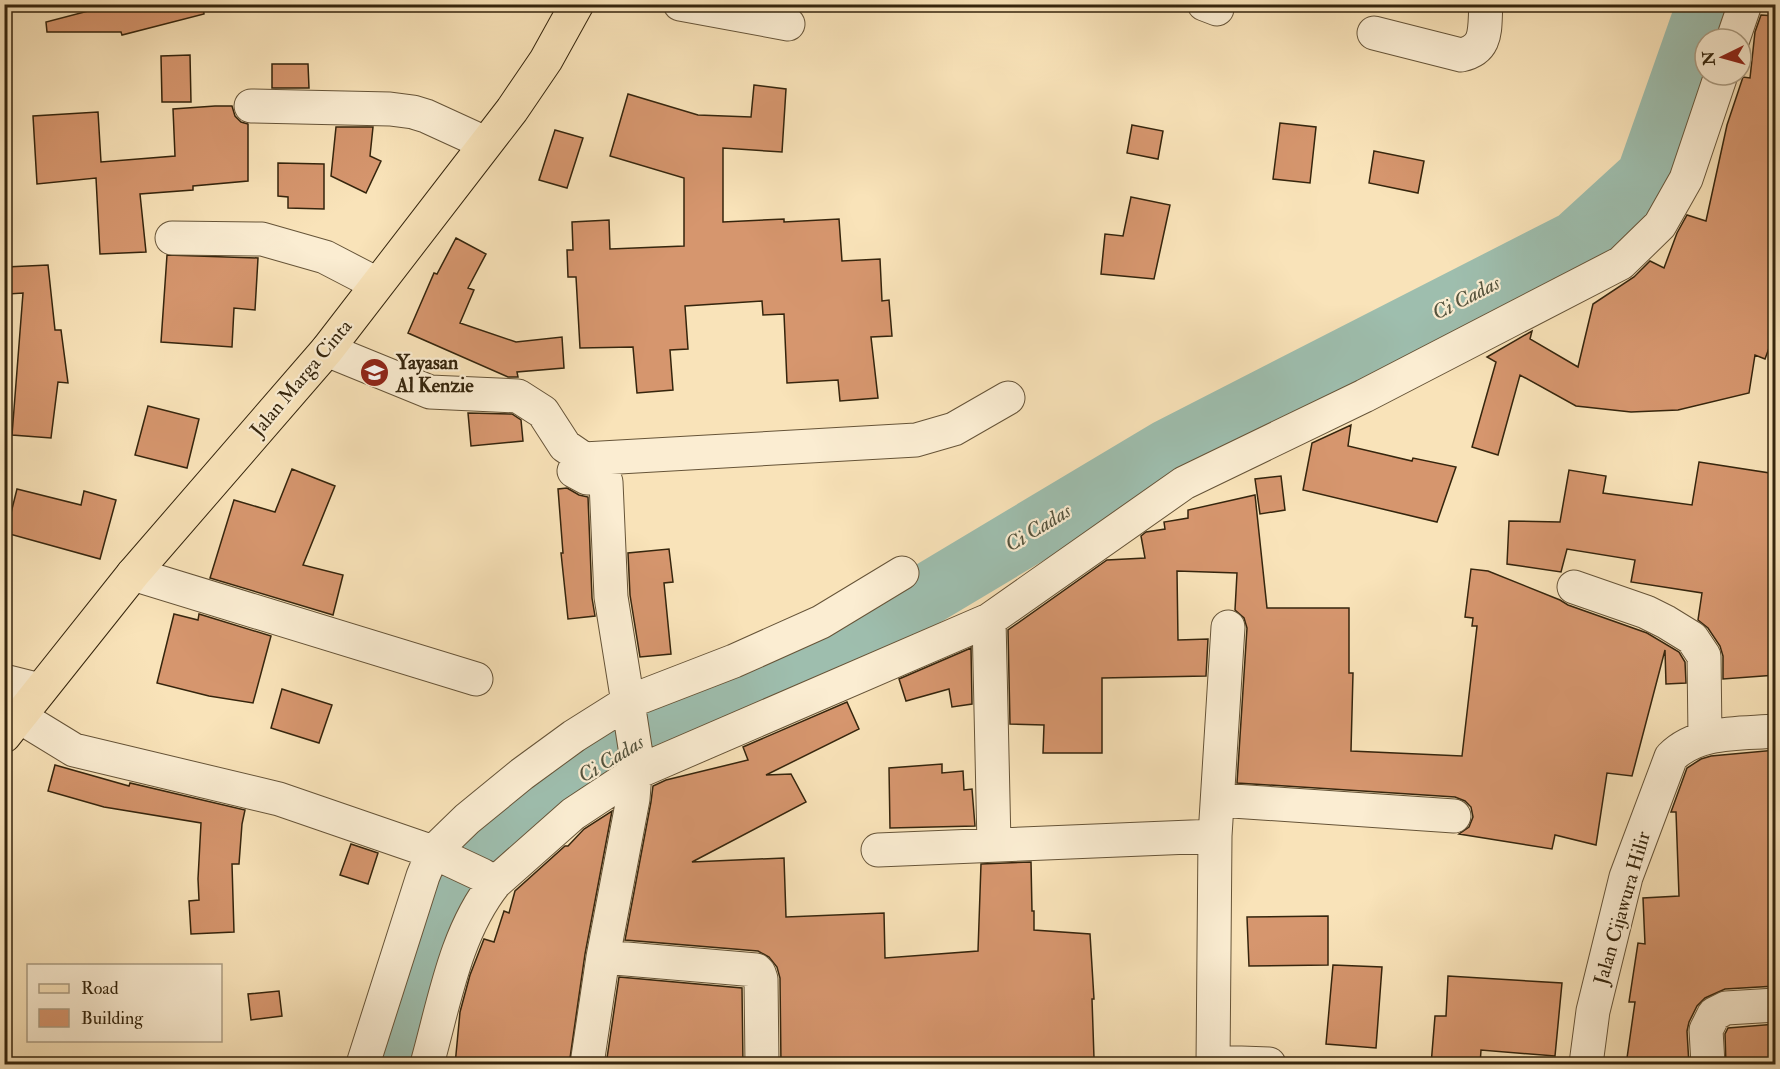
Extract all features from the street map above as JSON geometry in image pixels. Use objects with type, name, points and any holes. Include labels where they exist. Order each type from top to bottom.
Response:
[{"type":"main road","name":"Jalan Marga Cinta","points":[[10,719],[40,690],[133,574],[327,350],[512,110],[546,60],[577,4]]},
{"type":"street","points":[[680,4],[788,24]]},
{"type":"street","points":[[1374,33],[1461,55],[1474,52],[1484,40],[1486,4]]},
{"type":"street","points":[[1737,27],[1745,4]]},
{"type":"street","points":[[427,1065],[464,933],[485,894],[488,879],[636,763],[989,620],[1185,483],[1364,396],[1621,263],[1660,225],[1686,179],[1717,87]]},
{"type":"street","points":[[251,106],[390,109],[413,112],[485,143]]},
{"type":"street","points":[[172,238],[262,239],[325,257],[377,284]]},
{"type":"street","points":[[327,350],[430,392],[518,396],[543,412],[565,446],[584,459],[916,440],[954,429],[1008,398]]},
{"type":"street","points":[[574,471],[587,478],[604,477],[606,482],[610,597],[629,706],[636,763],[632,806],[603,957],[587,1065]]},
{"type":"street","points":[[363,1065],[423,876],[467,819],[522,774],[574,736],[629,706],[821,622],[902,573]]},
{"type":"street","points":[[133,574],[476,679]]},
{"type":"street","points":[[1574,587],[1646,612],[1692,638],[1704,656],[1705,736]]},
{"type":"street","points":[[989,620],[994,844]]},
{"type":"street","points":[[1227,627],[1215,836],[1213,1063],[1269,1065]]},
{"type":"street","points":[[4,681],[40,690]]},
{"type":"street","points":[[10,719],[74,750],[279,799],[440,855],[488,879]]},
{"type":"street","name":"Jalan Cijawura Hilir","points":[[1586,1065],[1593,1011],[1626,877],[1671,758],[1681,748],[1705,736],[1776,731]]},
{"type":"street","points":[[1218,801],[1454,816]]},
{"type":"street","points":[[878,850],[1215,836]]},
{"type":"street","points":[[603,957],[756,970],[760,979],[762,1065]]},
{"type":"street","points":[[1708,1065],[1706,1030],[1713,1014],[1726,1008],[1776,1005]]},
{"type":"building","points":[[115,4],[203,4],[204,14],[122,35],[121,32],[47,32],[46,22]]},
{"type":"building","points":[[1761,15],[1776,16],[1776,329],[1765,359],[1755,355],[1749,393],[1678,410],[1631,412],[1576,406],[1520,375],[1498,455],[1472,447],[1496,362],[1487,357],[1532,331],[1530,339],[1578,367],[1593,304],[1634,277],[1650,261],[1664,268],[1677,233],[1687,215],[1706,221],[1727,125],[1740,87],[1753,87],[1755,32]]},
{"type":"building","points":[[190,55],[191,102],[162,102],[161,56]]},
{"type":"building","points":[[272,64],[308,64],[309,88],[272,88]]},
{"type":"building","points":[[754,85],[786,89],[782,152],[723,148],[723,222],[839,219],[842,261],[880,259],[882,301],[889,300],[892,336],[871,337],[878,398],[840,401],[838,380],[787,383],[784,314],[763,315],[762,301],[685,306],[688,349],[670,350],[673,390],[637,393],[633,347],[580,348],[576,277],[568,277],[567,250],[573,250],[572,222],[609,220],[610,249],[684,246],[684,178],[610,156],[628,94],[698,115],[751,117]]},
{"type":"building","points":[[232,106],[235,116],[241,122],[248,124],[248,181],[193,186],[193,190],[140,194],[146,252],[100,254],[96,178],[37,184],[33,116],[98,112],[101,162],[175,156],[173,109]]},
{"type":"building","points":[[1280,123],[1316,127],[1310,183],[1273,179]]},
{"type":"building","points":[[1132,125],[1163,131],[1158,159],[1127,153]]},
{"type":"building","points":[[336,127],[373,127],[370,156],[381,161],[366,193],[331,176]]},
{"type":"building","points":[[555,130],[583,138],[567,188],[539,180]]},
{"type":"building","points":[[1374,151],[1424,161],[1418,193],[1369,183]]},
{"type":"building","points":[[278,163],[324,164],[324,209],[288,208],[288,197],[278,196]]},
{"type":"building","points":[[1131,197],[1170,205],[1154,279],[1101,274],[1105,234],[1123,236]]},
{"type":"building","points":[[456,238],[486,254],[468,288],[474,290],[460,323],[516,342],[562,337],[564,368],[517,372],[518,377],[508,377],[408,333],[434,273],[437,274]]},
{"type":"building","points":[[167,255],[258,258],[255,310],[234,308],[232,347],[161,342]]},
{"type":"building","points":[[48,265],[55,330],[61,330],[68,383],[58,382],[51,438],[12,435],[23,293],[8,294],[6,267]]},
{"type":"building","points":[[148,406],[199,419],[187,468],[135,455]]},
{"type":"building","points":[[468,413],[512,414],[521,420],[523,441],[471,446]]},
{"type":"building","points":[[1351,425],[1348,446],[1412,461],[1413,458],[1456,467],[1437,522],[1303,490],[1312,443]]},
{"type":"building","points":[[1699,462],[1776,474],[1776,675],[1723,679],[1723,656],[1720,646],[1708,628],[1698,620],[1702,593],[1631,582],[1635,560],[1567,549],[1561,572],[1507,564],[1509,521],[1560,522],[1569,470],[1606,476],[1603,493],[1692,505]]},
{"type":"building","points":[[292,469],[335,486],[303,565],[343,575],[333,615],[210,578],[234,500],[275,512]]},
{"type":"building","points":[[1281,476],[1285,510],[1260,514],[1255,479]]},
{"type":"building","points":[[567,488],[588,497],[592,598],[595,616],[568,619],[561,553],[563,553],[558,489]]},
{"type":"building","points":[[17,489],[81,505],[84,491],[116,500],[100,559],[6,533]]},
{"type":"building","points":[[1255,495],[1267,608],[1349,608],[1349,673],[1353,673],[1351,751],[1462,756],[1477,626],[1472,626],[1473,618],[1465,617],[1471,569],[1488,571],[1568,605],[1647,633],[1679,652],[1685,662],[1686,683],[1666,684],[1665,650],[1632,776],[1607,773],[1596,845],[1555,835],[1552,849],[1459,834],[1469,827],[1473,817],[1471,807],[1465,801],[1455,797],[1237,783],[1247,628],[1244,618],[1235,610],[1237,573],[1177,571],[1178,640],[1208,639],[1206,676],[1102,678],[1102,753],[1043,753],[1044,725],[1010,724],[1008,630],[1107,560],[1145,558],[1141,536],[1146,532],[1165,529],[1164,522],[1188,518],[1188,510]]},
{"type":"building","points":[[669,549],[673,582],[664,583],[671,654],[640,657],[630,595],[628,553]]},
{"type":"building","points":[[174,614],[198,620],[199,614],[271,636],[253,703],[209,696],[157,683]]},
{"type":"building","points":[[971,648],[972,704],[952,707],[949,689],[906,701],[899,679]]},
{"type":"building","points":[[282,689],[332,705],[319,743],[271,728]]},
{"type":"building","points":[[847,702],[859,729],[766,775],[791,774],[806,802],[692,862],[784,858],[786,917],[884,913],[885,958],[978,951],[981,864],[1031,862],[1034,930],[1090,934],[1094,999],[1092,999],[1094,1058],[1063,1060],[1063,1065],[781,1065],[780,978],[777,967],[769,957],[758,951],[625,940],[653,786],[666,780],[748,760],[743,747]]},
{"type":"building","points":[[1776,750],[1776,986],[1725,989],[1705,998],[1697,1006],[1689,1022],[1687,1031],[1689,1065],[1626,1065],[1635,1002],[1629,1002],[1638,943],[1645,944],[1643,898],[1679,896],[1676,812],[1671,812],[1687,768],[1711,756]]},
{"type":"building","points":[[942,764],[942,773],[963,771],[964,790],[972,789],[975,826],[890,828],[889,768]]},
{"type":"building","points":[[55,765],[129,786],[130,783],[245,810],[239,864],[232,864],[234,932],[191,934],[189,901],[199,900],[201,823],[104,807],[48,791]]},
{"type":"building","points":[[612,811],[585,954],[569,1065],[455,1065],[460,1012],[470,975],[484,939],[494,942],[504,911],[509,913],[515,891],[565,846],[568,846],[584,829]]},
{"type":"building","points":[[351,844],[378,853],[368,884],[340,875]]},
{"type":"building","points":[[1328,916],[1328,965],[1249,966],[1247,917]]},
{"type":"building","points":[[1333,965],[1382,967],[1376,1048],[1326,1044]]},
{"type":"building","points":[[1448,976],[1562,983],[1555,1056],[1481,1050],[1480,1065],[1431,1065],[1435,1016],[1446,1016]]},
{"type":"building","points":[[619,977],[742,988],[743,1065],[606,1065]]},
{"type":"building","points":[[279,991],[282,1016],[251,1020],[248,994]]},
{"type":"building","points":[[1776,1024],[1776,1065],[1726,1065],[1725,1034],[1728,1028]]},
{"type":"waterway","name":"Ci Cadas","points":[[388,1064],[460,849],[652,734],[879,623],[1168,450],[1577,241],[1647,177],[1708,4]]},
{"type":"place","name":"Yayasan Al Kenzie","points":[[375,373]]}]
